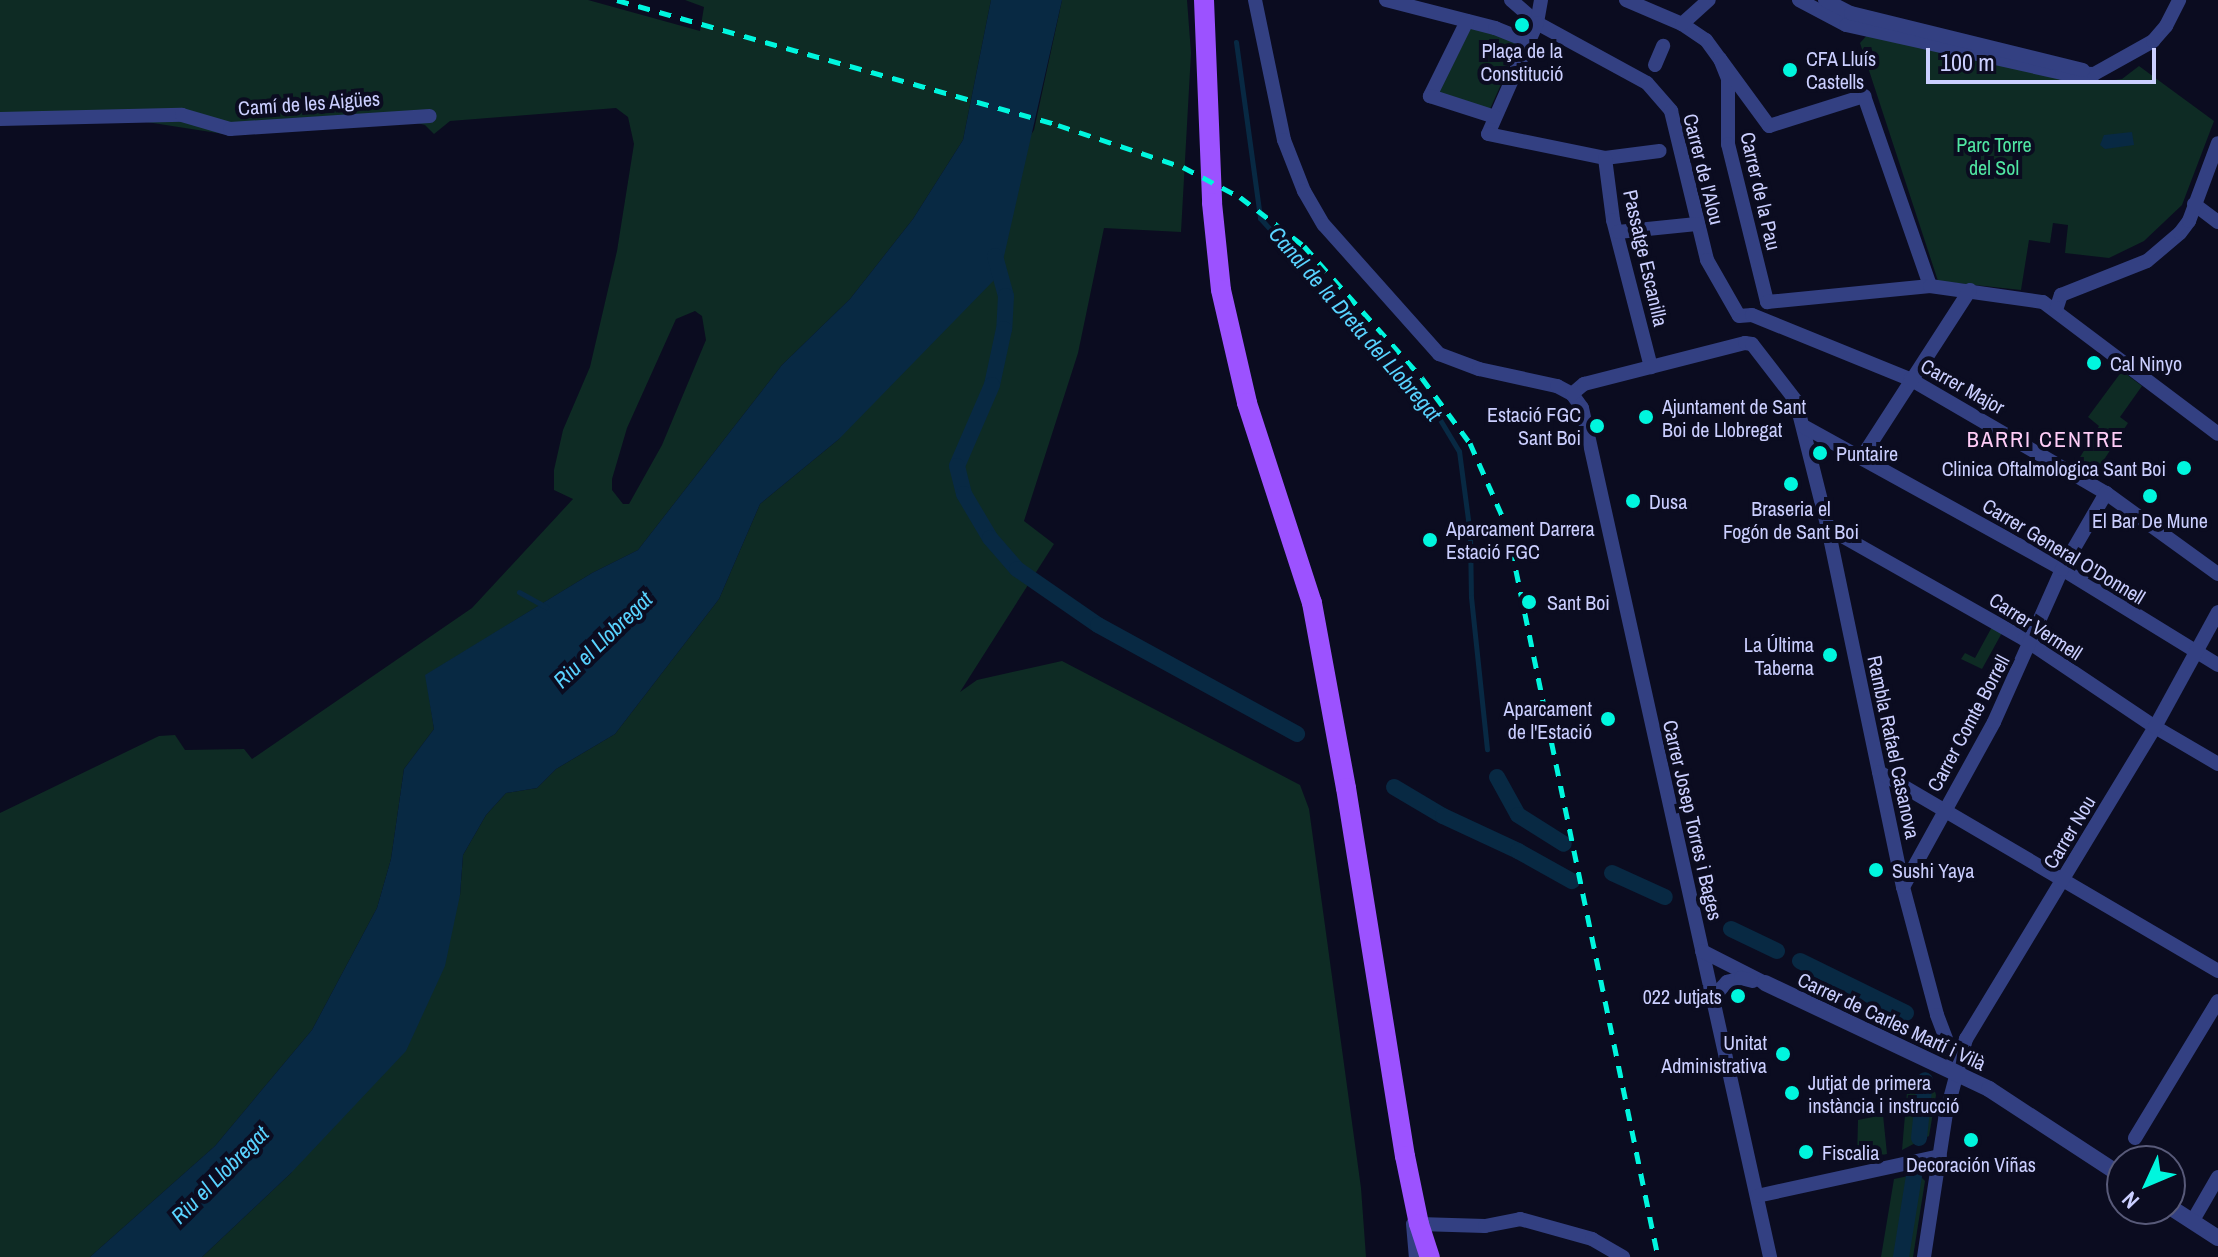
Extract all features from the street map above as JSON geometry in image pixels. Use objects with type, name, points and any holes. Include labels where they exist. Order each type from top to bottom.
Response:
[{"type":"main road","points":[[1204,0],[1212,203],[1221,290],[1247,403],[1312,603],[1346,788],[1405,1156],[1419,1224],[1430,1257]]},
{"type":"street","points":[[1255,0],[1284,140],[1304,191],[1324,225],[1439,354],[1479,369],[1557,386],[1572,394],[1584,384],[1745,343],[1752,315],[1767,302],[1930,286],[1970,290],[2043,302],[2218,434]]},
{"type":"street","points":[[1386,0],[1495,28],[1527,43]]},
{"type":"street","points":[[1511,0],[1542,25]]},
{"type":"street","points":[[1541,0],[1542,25],[1527,43],[1488,134],[1605,158],[1660,151]]},
{"type":"street","points":[[1626,0],[1706,40],[1769,126],[1864,96],[1930,286]]},
{"type":"street","points":[[1679,26],[1709,0]]},
{"type":"street","points":[[1799,0],[1846,25],[2062,73],[2094,74],[2153,41],[2166,26],[2179,0]]},
{"type":"street","points":[[1825,0],[1851,13],[2064,63],[2094,74]]},
{"type":"street","points":[[1467,21],[1430,96],[1495,117]]},
{"type":"street","name":"Carrer de l'Alou","points":[[1542,25],[1647,83],[1671,111],[1682,144],[1697,224],[1718,282],[1739,316],[1752,315]]},
{"type":"street","points":[[1655,65],[1663,46]]},
{"type":"street","name":"Carrer de la Pau","points":[[1720,59],[1728,79],[1728,144],[1767,302]]},
{"type":"street","name":"Camí de les Aigües","points":[[0,119],[182,115],[230,129],[430,116]]},
{"type":"street","points":[[2056,310],[2061,295],[2147,261],[2183,230],[2218,143]]},
{"type":"street","name":"Passatge Escanilla","points":[[1605,158],[1618,232],[1651,367]]},
{"type":"street","points":[[2194,204],[2218,222]]},
{"type":"street","points":[[1618,232],[1697,224]]},
{"type":"street","points":[[1862,457],[1970,290]]},
{"type":"street","name":"Carrer Major","points":[[1752,315],[1910,379],[2106,493],[2218,574]]},
{"type":"street","name":"Rambla Rafael Casanova","points":[[1745,343],[1752,344],[1796,401],[1828,528],[1903,887],[1937,1015],[1959,1073]]},
{"type":"street","name":"Carrer Josep Torres i Bages","points":[[1572,394],[1582,408],[1770,1257]]},
{"type":"street","name":"Carrer General O'Donnell","points":[[1803,426],[2062,569],[2195,654],[2218,665]]},
{"type":"street","name":"Carrer Comte Borrell","points":[[1903,887],[1994,722],[2027,655],[2028,643],[2062,569],[2106,493]]},
{"type":"street","name":"Carrer Vermell","points":[[1828,528],[2028,643],[2155,727],[2218,764]]},
{"type":"street","name":"Carrer Nou","points":[[1924,1257],[1946,1114],[1966,1039],[2155,727],[2218,612]]},
{"type":"street","points":[[1879,772],[2218,971]]},
{"type":"street","name":"Carrer de Carles Martí i Vilà","points":[[1702,951],[1959,1073],[1989,1089],[2106,1166]]},
{"type":"street","name":"Carrer de Carles Martí i Vilà","points":[[1714,1005],[1717,993],[1727,982],[1741,978],[1765,983]]},
{"type":"street","points":[[2135,1138],[2218,1001]]},
{"type":"street","points":[[1405,1156],[1416,1257]]},
{"type":"street","points":[[1757,1196],[1940,1156]]},
{"type":"street","points":[[2192,1222],[2218,1177]]},
{"type":"street","points":[[2186,1218],[2215,1239]]},
{"type":"street","points":[[1419,1224],[1485,1226],[1520,1219],[1592,1239],[1623,1257]]},
{"type":"green space","points":[[0,0],[588,0],[700,31],[704,7],[685,0],[991,0],[963,140],[913,219],[850,299],[782,365],[638,550],[592,573],[426,675],[434,729],[404,769],[391,859],[377,908],[312,1030],[215,1146],[90,1257],[0,1257],[0,813],[159,736],[175,735],[185,750],[244,749],[252,759],[472,608],[573,499],[554,490],[554,470],[563,430],[590,367],[617,251],[634,144],[628,117],[616,108],[450,121],[434,134],[425,125],[417,123],[230,135],[140,121],[0,123]],"holes":[[[695,311],[702,316],[706,340],[662,445],[629,504],[623,504],[612,490],[612,479],[627,428],[676,319]]]},
{"type":"green space","points":[[1062,0],[1187,0],[1191,53],[1181,232],[1104,228],[1078,353],[1024,521],[1054,544],[960,692],[977,680],[1062,661],[1300,785],[1309,809],[1361,1188],[1366,1257],[202,1257],[291,1173],[460,895],[463,855],[486,815],[506,793],[537,788],[556,769],[615,734],[719,599],[760,504],[839,439],[1034,130]]},
{"type":"green space","points":[[1470,25],[1520,42],[1490,109],[1435,93]]},
{"type":"green space","name":"Parc Torre del Sol","points":[[1868,34],[2084,84],[2122,79],[2139,66],[2214,121],[2182,205],[2144,241],[2109,258],[2065,253],[2068,225],[2053,223],[2050,243],[2029,240],[2021,290],[1938,281],[1860,43]]},
{"type":"green space","points":[[2122,371],[2142,386],[2120,417],[2128,423],[2092,478],[2074,467],[2099,426],[2088,417]]},
{"type":"green space","points":[[1993,625],[2003,631],[1982,669],[1961,659],[1965,653],[1975,658]]},
{"type":"green space","points":[[1921,1076],[1932,1081],[1936,1095],[1929,1136],[1902,1150],[1907,1092]]},
{"type":"green space","points":[[1883,1115],[1887,1154],[1857,1160],[1858,1120]]},
{"type":"green space","points":[[1918,1174],[1925,1181],[1913,1257],[1881,1257],[1894,1179]]},
{"type":"water","name":"Riu el Llobregat","points":[[991,0],[1062,0],[1000,274],[839,439],[760,504],[719,599],[615,734],[556,769],[537,788],[506,793],[486,815],[463,855],[460,895],[445,966],[406,1051],[291,1173],[202,1257],[90,1257],[215,1146],[312,1030],[377,908],[391,859],[404,769],[434,729],[425,675],[592,573],[638,550],[782,365],[850,299],[913,219],[963,140]]},
{"type":"water","points":[[2132,132],[2134,145],[2105,149],[2100,145],[2104,135]]},
{"type":"waterway","name":"Canal de la Dreta del Llobregat","points":[[1236,42],[1260,218],[1439,418],[1459,451],[1470,535],[1471,597],[1487,749]]},
{"type":"waterway","name":"Canal de la Dreta del Llobregat","points":[[995,256],[1006,296],[1004,329],[992,385],[957,466],[964,494],[990,538],[1017,569],[1098,625],[1297,734]]},
{"type":"waterway","points":[[519,592],[546,607]]},
{"type":"waterway","name":"Canal de la Dreta del Llobregat","points":[[1497,777],[1518,815],[1564,844]]},
{"type":"waterway","name":"Canal de la Dreta del Llobregat","points":[[1394,787],[1443,816],[1518,851],[1572,881]]},
{"type":"waterway","name":"Canal de la Dreta del Llobregat","points":[[1612,873],[1665,897]]},
{"type":"waterway","name":"Canal de la Dreta del Llobregat","points":[[1731,929],[1777,951]]},
{"type":"waterway","name":"Canal de la Dreta del Llobregat","points":[[1800,961],[1906,1013]]},
{"type":"waterway","name":"Canal de la Dreta del Llobregat","points":[[1919,1138],[1925,1080]]},
{"type":"waterway","name":"Canal de la Dreta del Llobregat","points":[[1901,1257],[1914,1176]]},
{"type":"railway","points":[[617,0],[1058,125],[1183,167],[1240,197],[1304,246],[1422,378],[1470,443],[1507,527],[1658,1257]]},
{"type":"place","name":"Plaça de la Constitució","points":[[1522,25]]},
{"type":"place","name":"CFA Lluís Castells","points":[[1790,70]]},
{"type":"place","name":"Cal Ninyo","points":[[2094,363]]},
{"type":"place","name":"Ajuntament de Sant Boi de Llobregat","points":[[1646,417]]},
{"type":"place","name":"Estació FGC Sant Boi","points":[[1597,426]]},
{"type":"place","name":"Puntaire","points":[[1820,453]]},
{"type":"place","name":"Clinica Oftalmologica Sant Boi","points":[[2184,468]]},
{"type":"place","name":"Braseria el Fogón de Sant Boi","points":[[1791,484]]},
{"type":"place","name":"El Bar De Mune","points":[[2150,496]]},
{"type":"place","name":"Dusa","points":[[1633,501]]},
{"type":"place","name":"Aparcament Darrera Estació FGC","points":[[1430,540]]},
{"type":"place","name":"Sant Boi","points":[[1529,602]]},
{"type":"place","name":"La Última Taberna","points":[[1830,655]]},
{"type":"place","name":"Aparcament de l'Estació","points":[[1608,719]]},
{"type":"place","name":"Sushi Yaya","points":[[1876,870]]},
{"type":"place","name":"022 Jutjats","points":[[1738,996]]},
{"type":"place","name":"Unitat Administrativa","points":[[1783,1054]]},
{"type":"place","name":"Jutjat de primera instància i instrucció","points":[[1792,1093]]},
{"type":"place","name":"Decoración Viñas","points":[[1971,1140]]},
{"type":"place","name":"Fiscalia","points":[[1806,1152]]},
{"type":"district","name":"BARRI CENTRE","points":[[2046,440]]}]
